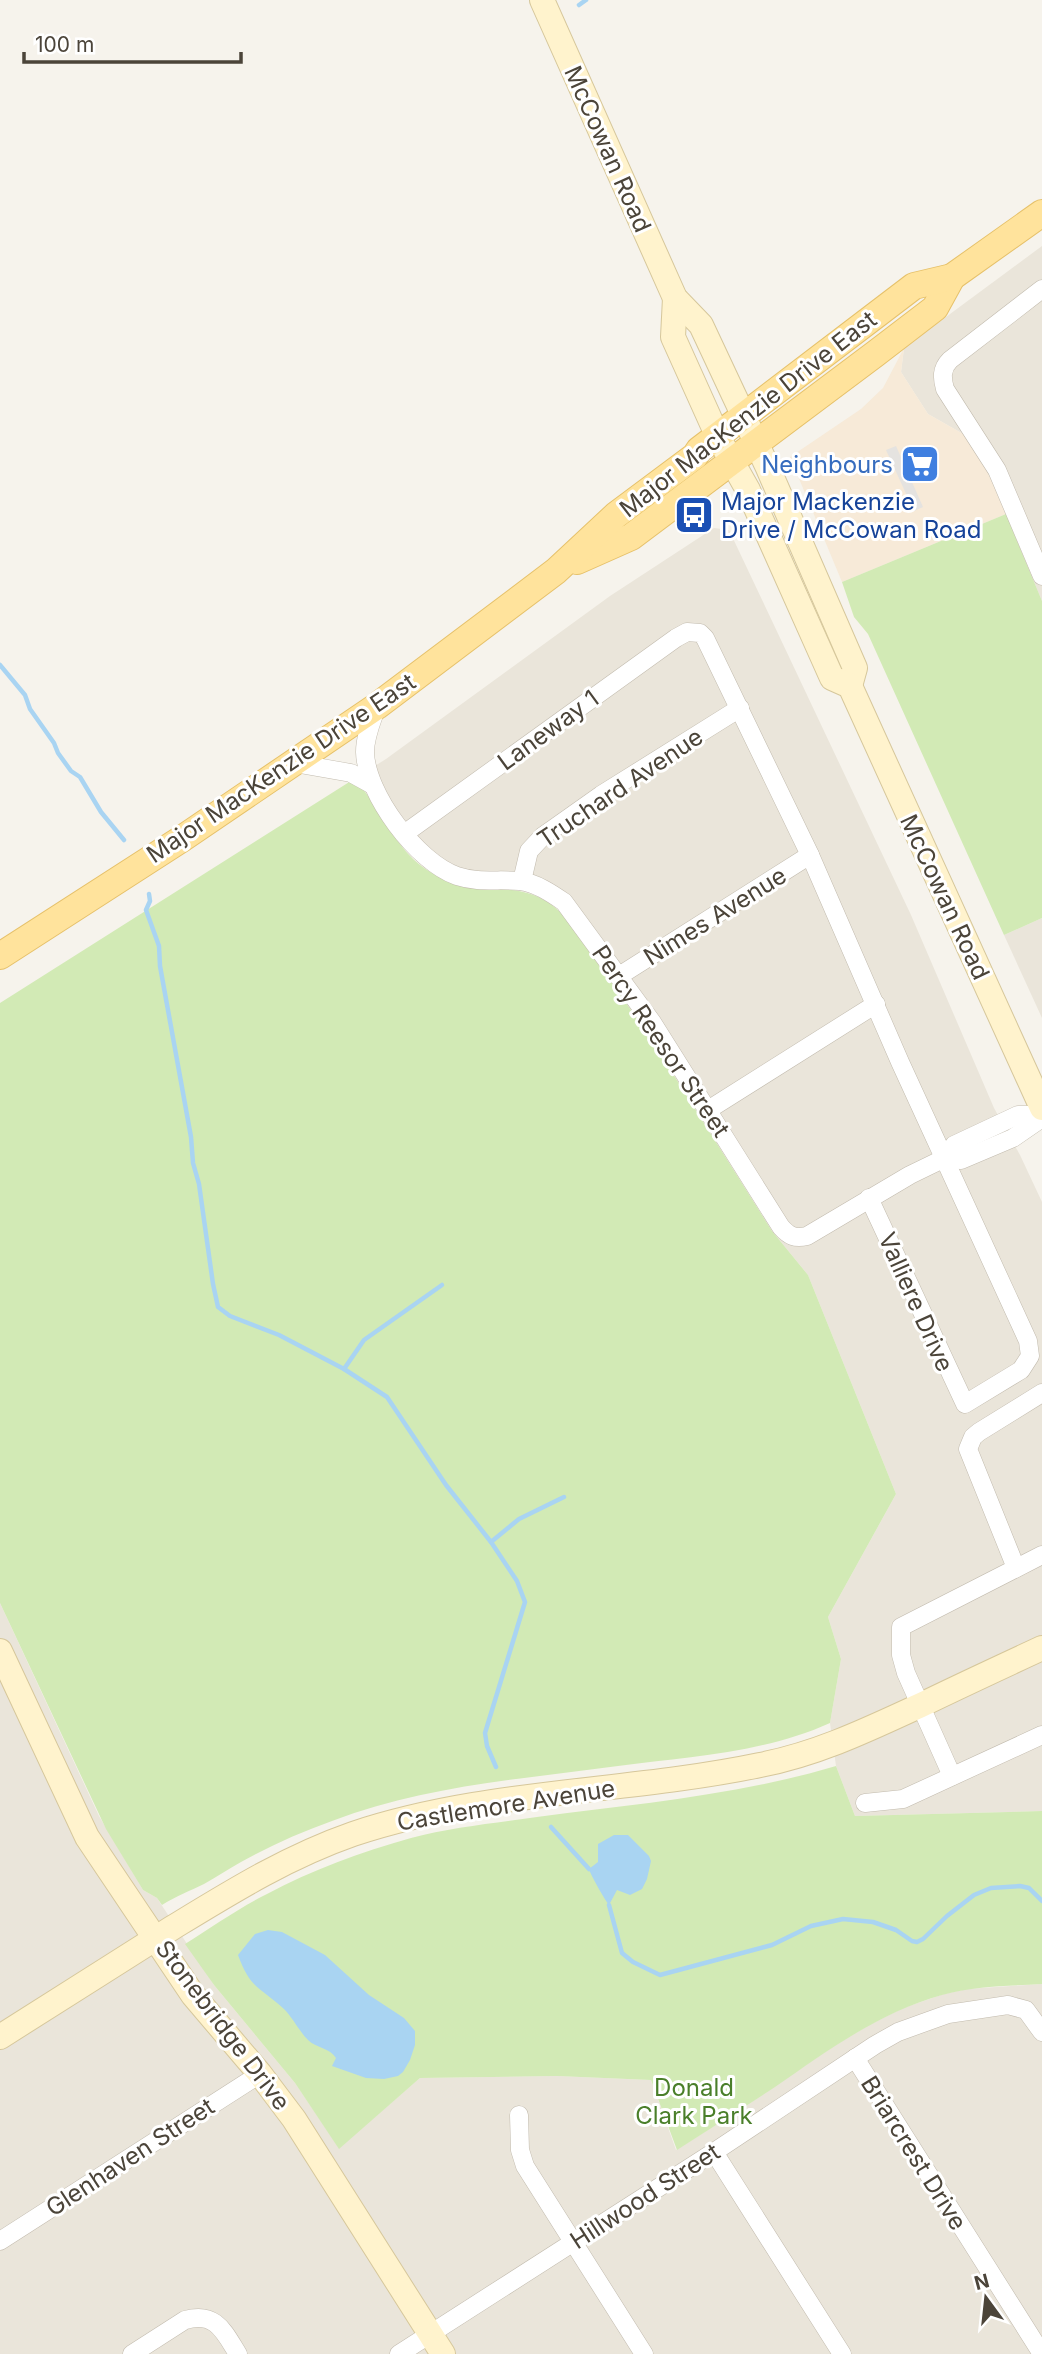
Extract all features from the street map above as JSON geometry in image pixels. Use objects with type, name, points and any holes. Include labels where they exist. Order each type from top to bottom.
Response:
[{"type":"main road","name":"Major MacKenzie Drive East","points":[[0,956],[377,706],[556,571],[616,515],[914,286],[952,277],[1042,213]]},
{"type":"main road","name":"Major MacKenzie Drive East","points":[[556,571],[631,537],[935,308],[952,277]]},
{"type":"street","name":"McCowan Road","points":[[542,0],[674,298],[701,325],[755,444],[855,668],[850,686],[1042,1108]]},
{"type":"street","points":[[1042,289],[944,365],[943,381],[945,389],[997,470],[1042,576]]},
{"type":"street","name":"McCowan Road","points":[[674,298],[673,337],[718,437],[748,491],[832,678],[850,686]]},
{"type":"street","name":"Laneway 1","points":[[404,834],[676,638],[694,631],[705,638],[740,708]]},
{"type":"street","name":"Percy Reesor Street","points":[[377,706],[366,737],[365,752],[371,784],[404,834],[424,856],[457,876],[522,881],[543,888],[564,901],[652,1022],[786,1233],[799,1238],[807,1236],[869,1198],[945,1158],[954,1145],[1018,1115],[1042,1116]]},
{"type":"street","points":[[740,708],[810,855],[945,1158]]},
{"type":"street","name":"Truchard Avenue","points":[[522,881],[528,850],[543,836],[601,795],[740,708]]},
{"type":"street","points":[[294,763],[351,773],[371,784]]},
{"type":"street","name":"Nimes Avenue","points":[[619,976],[810,855]]},
{"type":"street","points":[[708,1110],[876,1004]]},
{"type":"street","name":"Valliere Drive","points":[[869,1198],[965,1404],[1021,1370],[1030,1356],[1030,1349],[945,1158]]},
{"type":"street","points":[[1016,1568],[968,1449],[973,1437],[979,1432],[1042,1392]]},
{"type":"street","points":[[952,1776],[903,1664],[899,1640],[901,1627],[1042,1555]]},
{"type":"street","name":"Castlemore Avenue","points":[[0,2037],[237,1888],[271,1869],[323,1846],[376,1827],[418,1816],[759,1766],[792,1758],[833,1745],[1042,1648]]},
{"type":"street","name":"Stonebridge Drive","points":[[0,1651],[87,1837],[208,2014],[260,2074],[294,2119],[437,2344]]},
{"type":"street","points":[[865,1803],[903,1799],[1042,1735]]},
{"type":"street","name":"Hillwood Street","points":[[399,2354],[437,2344],[573,2242],[898,2032],[964,2011],[1008,2006],[1026,2010],[1039,2020]]},
{"type":"street","name":"Briarcrest Drive","points":[[855,2058],[1042,2354]]},
{"type":"street","name":"Glenhaven Street","points":[[0,2241],[260,2074]]},
{"type":"street","points":[[519,2115],[520,2150],[525,2166],[644,2354]]},
{"type":"street","points":[[714,2152],[842,2354]]},
{"type":"street","points":[[132,2354],[185,2320],[195,2317],[215,2322],[238,2354]]},
{"type":"shaded area","points":[[1042,246],[1042,601],[986,468],[965,435],[928,414],[901,372],[904,348]]},
{"type":"shaded area","points":[[904,348],[901,372],[928,414],[965,435],[986,468],[1006,514],[842,582],[790,457],[861,409],[883,388]]},
{"type":"shaded area","points":[[896,446],[923,507],[914,511],[886,450]]},
{"type":"shaded area","points":[[714,528],[729,530],[911,915],[994,1108],[1042,1202],[1042,1811],[855,1816],[836,1766],[830,1723],[841,1659],[828,1617],[896,1494],[808,1275],[772,1231],[651,1039],[572,925],[557,908],[535,894],[506,888],[491,890],[461,885],[424,868],[396,839],[363,787],[354,779],[386,759],[610,596]]},
{"type":"shaded area","points":[[1042,918],[1042,1018],[1004,935]]},
{"type":"shaded area","points":[[0,1603],[99,1816],[143,1890],[157,1898],[214,1985],[295,2083],[339,2148],[420,2078],[557,2076],[651,2080],[676,2150],[831,2048],[903,2008],[967,1989],[1042,1984],[1042,2354],[0,2354]]},
{"type":"green space","points":[[1006,514],[1042,601],[1042,918],[1004,935],[868,634],[854,617],[842,582]]},
{"type":"green space","points":[[354,779],[398,842],[408,854],[432,873],[451,882],[505,889],[539,897],[572,925],[651,1039],[772,1231],[808,1275],[896,1494],[828,1617],[841,1659],[830,1723],[779,1741],[726,1752],[473,1785],[402,1799],[332,1821],[286,1840],[162,1905],[157,1898],[143,1890],[106,1829],[0,1603],[0,1003]]},
{"type":"green space","name":"Donald Clark Park","points":[[836,1766],[855,1816],[1042,1811],[1042,1984],[954,1992],[897,2011],[834,2047],[677,2150],[651,2080],[557,2076],[420,2078],[339,2149],[295,2083],[214,1985],[185,1944],[246,1905],[301,1877],[411,1838],[474,1826],[725,1791]]},
{"type":"water","points":[[614,1835],[628,1835],[651,1861],[642,1889],[630,1895],[617,1890],[609,1905],[589,1869],[598,1862],[598,1844]]},
{"type":"water","points":[[268,1930],[282,1932],[325,1955],[369,1995],[404,2018],[415,2031],[415,2045],[403,2072],[384,2079],[366,2078],[332,2066],[336,2058],[308,2040],[284,2009],[247,1975],[238,1955],[255,1934]]},
{"type":"waterway","points":[[579,5],[586,0]]},
{"type":"waterway","points":[[0,665],[25,695],[30,709],[58,753],[71,771],[80,777],[101,812],[124,840]]},
{"type":"waterway","points":[[149,894],[150,901],[146,910],[159,946],[160,966],[218,1307],[230,1316],[279,1335],[344,1369],[387,1397],[446,1485],[491,1542],[517,1581],[525,1602],[485,1733],[496,1767]]},
{"type":"waterway","points":[[344,1369],[364,1340],[442,1285]]},
{"type":"waterway","points":[[491,1542],[519,1519],[564,1497]]},
{"type":"waterway","points":[[551,1827],[589,1869]]},
{"type":"waterway","points":[[609,1905],[622,1953],[633,1962],[660,1975],[772,1945],[811,1926],[843,1919],[873,1922],[896,1930],[917,1942],[974,1895],[991,1888],[1029,1888],[1042,1901]]},
{"type":"place","name":"Neighbours","points":[[920,464]]},
{"type":"place","name":"Major Mackenzie Drive / McCowan Road","points":[[694,515]]}]
